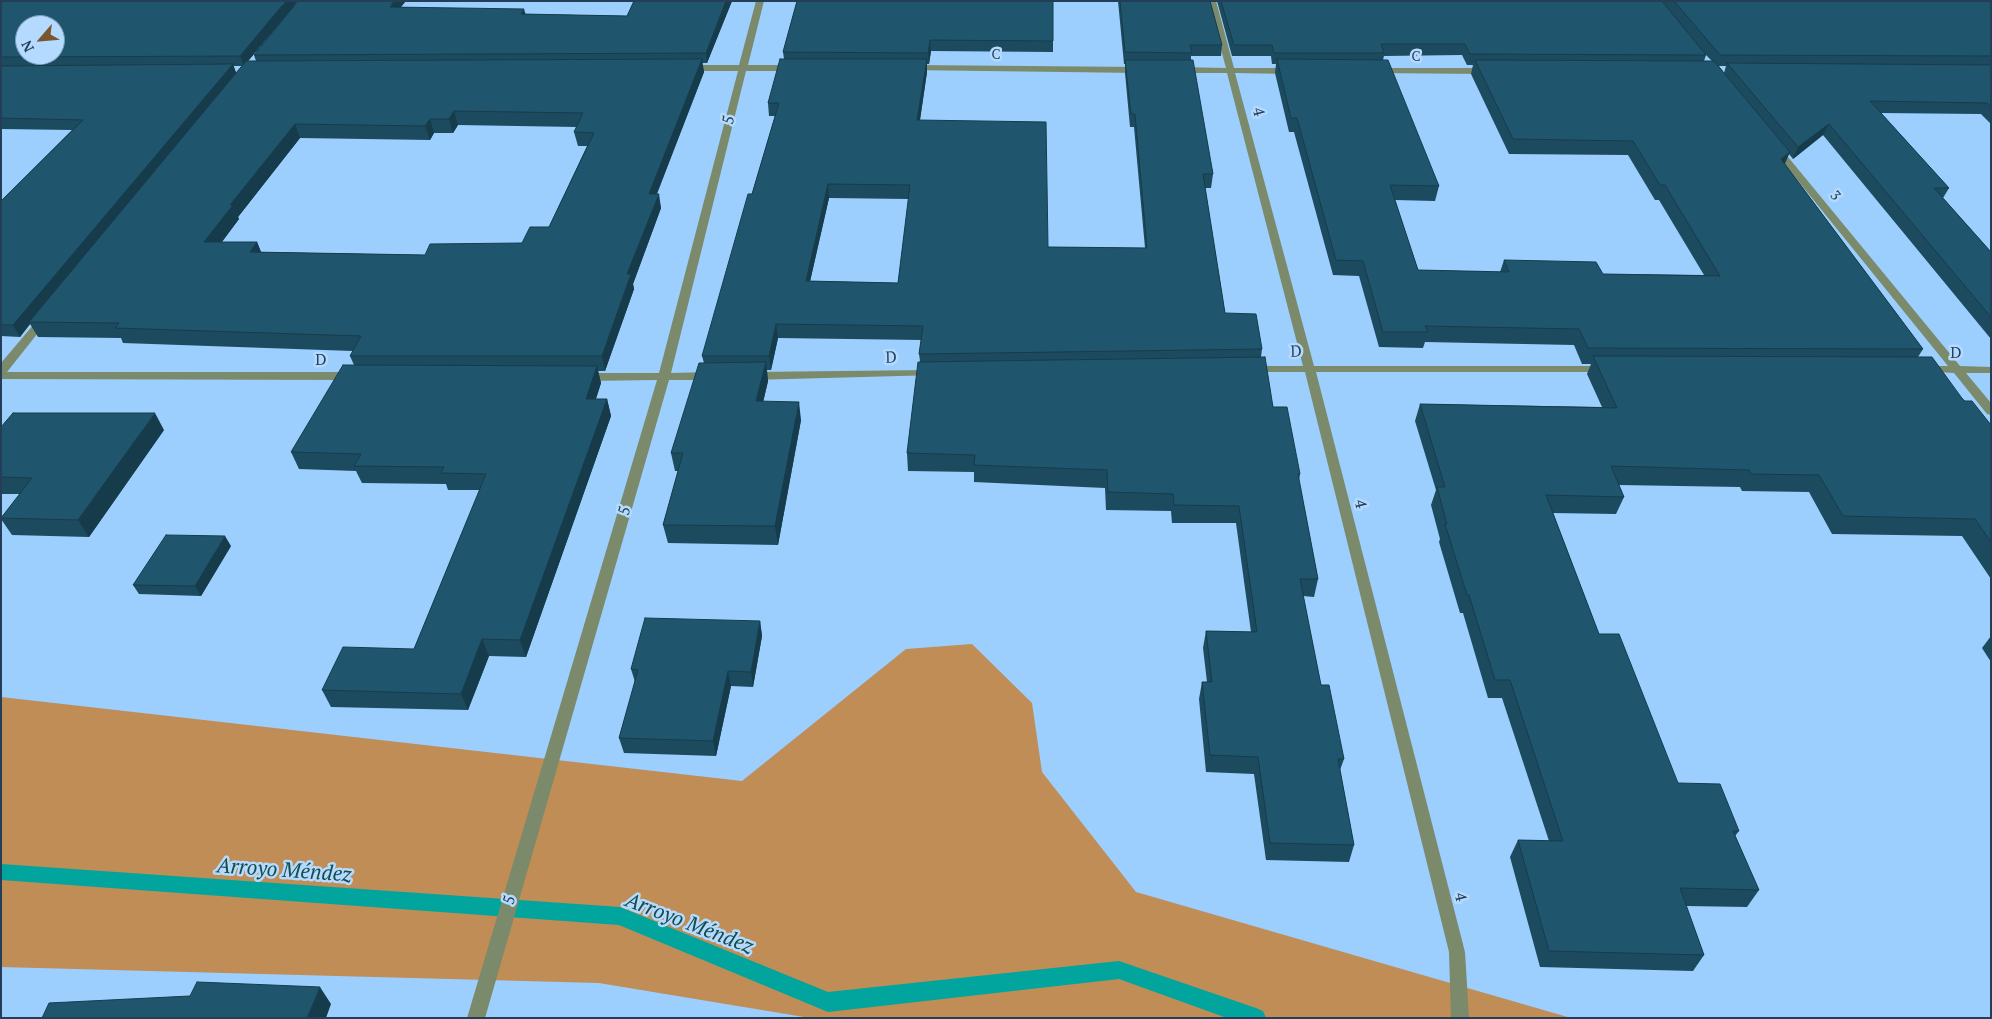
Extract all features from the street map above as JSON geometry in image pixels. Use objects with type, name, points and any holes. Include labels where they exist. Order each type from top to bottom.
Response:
[{"type":"street","name":"5","points":[[476,1018],[664,377],[760,1]]},
{"type":"street","name":"4","points":[[1212,1],[1310,368],[1457,952],[1460,1018]]},
{"type":"street","points":[[673,68],[802,68]]},
{"type":"street","name":"C","points":[[902,68],[1151,70]]},
{"type":"street","points":[[1171,70],[1300,71]]},
{"type":"street","name":"C","points":[[1369,71],[1497,72]]},
{"type":"street","name":"3","points":[[1771,141],[1991,411]]},
{"type":"street","points":[[1,373],[51,311]]},
{"type":"street","name":"D","points":[[1240,369],[1618,369]]},
{"type":"street","name":"D","points":[[1917,370],[1991,370]]},
{"type":"street","name":"D","points":[[1,373],[367,376]]},
{"type":"street","name":"D","points":[[744,376],[942,373]]},
{"type":"street","points":[[575,377],[724,376]]},
{"type":"shaded area","points":[[972,644],[1032,703],[1042,772],[1136,892],[1571,1018],[810,1018],[599,983],[1,967],[1,697],[742,781],[906,649]]},
{"type":"building","points":[[1,1],[286,1],[240,56],[65,57],[65,15],[15,15],[15,57],[1,57]]},
{"type":"building","points":[[298,1],[394,1],[390,7],[524,9],[521,14],[627,16],[634,1],[726,1],[706,53],[254,55]]},
{"type":"building","points":[[797,1],[1053,1],[1053,41],[930,40],[928,53],[783,52]]},
{"type":"building","points":[[1120,1],[1210,1],[1222,45],[1190,45],[1192,53],[1125,52]]},
{"type":"building","points":[[1221,1],[1662,1],[1706,55],[1470,54],[1465,44],[1381,44],[1384,53],[1274,53],[1272,45],[1234,45]]},
{"type":"building","points":[[1674,1],[1991,1],[1991,56],[1720,55]]},
{"type":"building","points":[[702,59],[649,194],[659,194],[627,274],[631,274],[602,356],[350,356],[361,336],[115,328],[119,323],[29,322],[246,61]],"holes":[[[454,111],[583,113],[574,132],[594,133],[549,227],[530,227],[522,243],[430,244],[425,255],[250,252],[257,242],[204,242],[233,205],[230,205],[295,124],[425,126],[430,119],[449,119]]]},
{"type":"building","points":[[780,59],[927,59],[917,120],[1046,122],[1048,247],[1147,248],[1135,114],[1131,114],[1125,60],[1193,60],[1213,174],[1203,174],[1225,313],[1256,314],[1262,349],[919,354],[923,326],[776,324],[769,356],[702,356],[748,194],[752,194],[779,103],[768,103]],"holes":[[[828,184],[910,185],[898,283],[806,281]]]},
{"type":"building","points":[[1277,59],[1388,60],[1439,186],[1390,185],[1418,270],[1509,272],[1504,260],[1596,262],[1603,274],[1720,276],[1665,185],[1660,185],[1633,141],[1513,139],[1475,60],[1714,61],[1790,152],[1781,159],[1923,349],[1588,348],[1579,329],[1425,326],[1428,332],[1383,332],[1363,261],[1336,260],[1297,118],[1291,118]]},
{"type":"building","points":[[1727,63],[1991,65],[1991,106],[1987,103],[1870,101],[1949,188],[1934,188],[1991,252],[1991,317],[1829,124],[1798,147]]},
{"type":"building","points":[[233,64],[13,325],[1,325],[1,201],[83,120],[1,118],[1,66]]},
{"type":"building","points":[[1593,356],[1932,357],[1964,401],[1972,401],[1991,425],[1991,542],[1975,519],[1843,516],[1819,475],[1751,474],[1749,470],[1611,466],[1624,497],[1546,495],[1599,634],[1619,634],[1678,783],[1720,784],[1739,831],[1733,831],[1759,890],[1680,888],[1704,955],[1549,951],[1518,840],[1563,841],[1510,680],[1495,680],[1469,595],[1467,595],[1445,524],[1447,524],[1437,487],[1445,487],[1420,404],[1617,408]]},
{"type":"building","points":[[1265,357],[1273,407],[1287,407],[1300,474],[1298,474],[1318,579],[1300,579],[1321,685],[1329,685],[1344,759],[1338,759],[1354,845],[1270,843],[1258,757],[1210,755],[1202,682],[1212,682],[1206,631],[1257,632],[1239,506],[1174,505],[1173,494],[1108,492],[1107,470],[974,465],[975,455],[907,453],[918,362]]},
{"type":"building","points":[[766,362],[756,401],[799,402],[775,526],[663,525],[683,453],[671,453],[699,363]]},
{"type":"building","points":[[343,365],[597,366],[586,399],[607,399],[520,640],[482,639],[461,694],[322,690],[343,647],[414,649],[486,474],[441,473],[444,467],[354,466],[361,454],[291,452]]},
{"type":"building","points":[[13,413],[155,413],[78,520],[1,518],[32,478],[1,477],[1,427]]},
{"type":"building","points":[[166,535],[225,536],[195,586],[133,585]]},
{"type":"building","points":[[645,618],[760,621],[751,672],[728,671],[713,741],[619,738],[638,670],[631,669]]},
{"type":"building","points":[[197,982],[320,987],[307,1018],[42,1018],[49,1003],[190,996]]},
{"type":"waterway","name":"Arroyo Méndez","points":[[1,872],[620,916],[828,1002],[1119,970],[1256,1018]]}]
